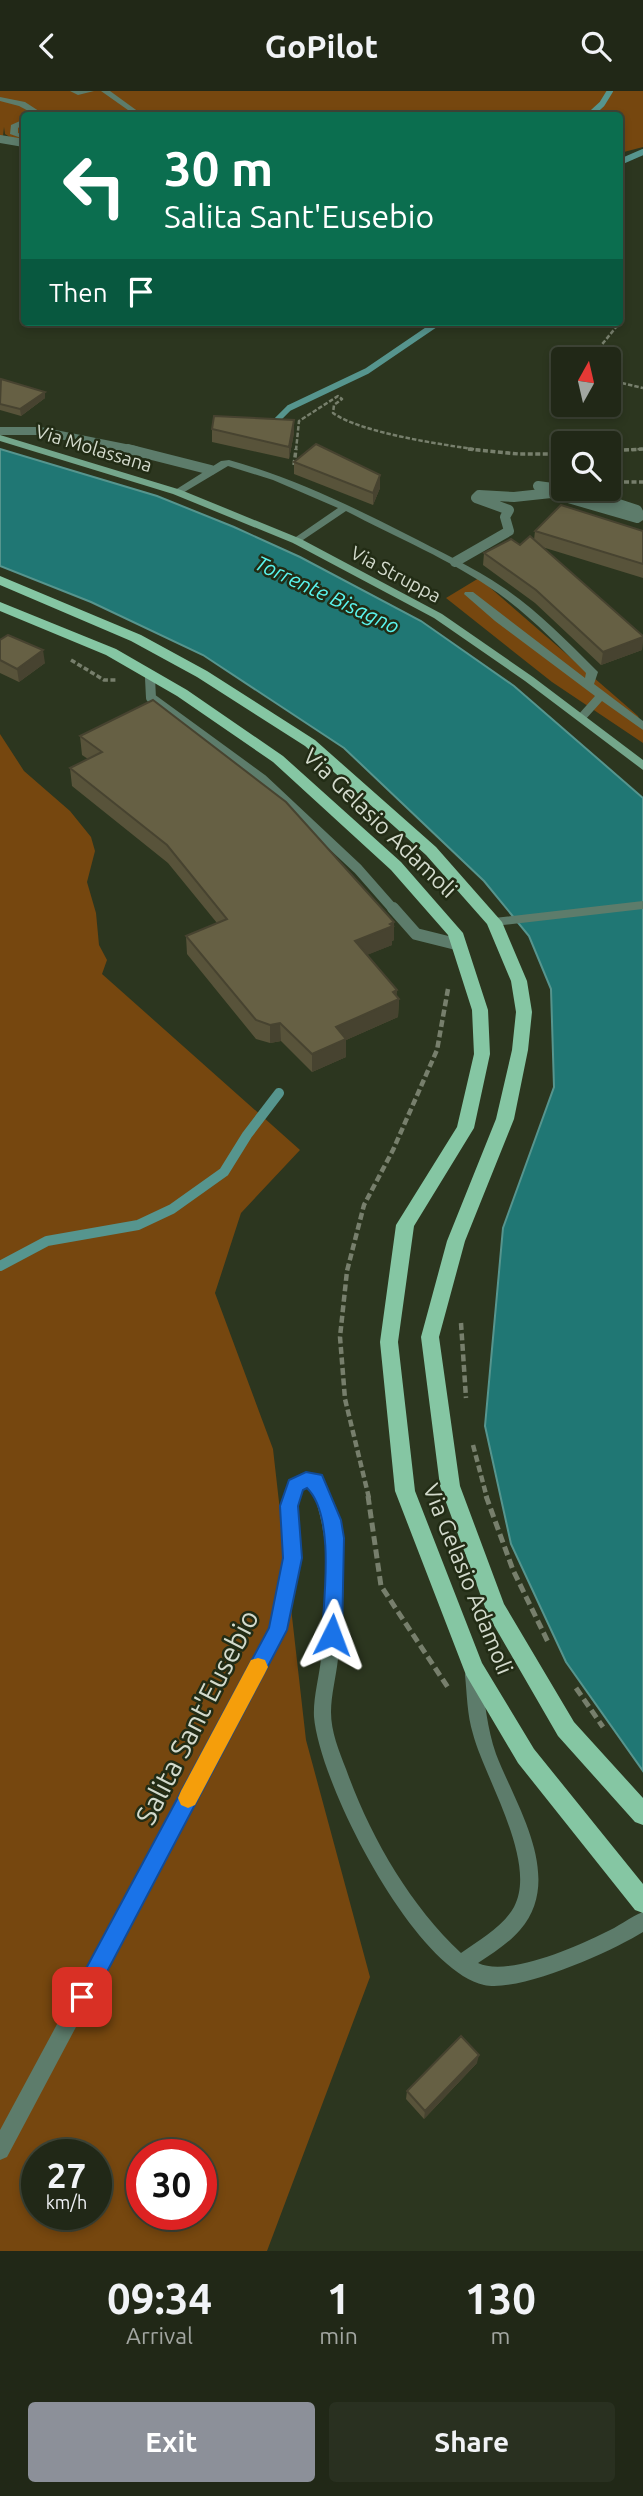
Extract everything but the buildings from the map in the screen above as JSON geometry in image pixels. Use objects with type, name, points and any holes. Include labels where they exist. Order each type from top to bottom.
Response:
[{"type":"main road","name":"Via Molassana","points":[[0,438],[177,492]]},
{"type":"main road","name":"Via Struppa","points":[[177,492],[296,541],[438,617],[643,765]]},
{"type":"main road","name":"Via Gelasio Adamoli","points":[[0,580],[136,638],[202,674],[310,743],[431,851],[500,922],[519,981],[524,1012],[520,1050],[505,1119],[456,1241],[430,1337],[450,1486],[495,1608],[566,1729],[643,1814]]},
{"type":"main road","name":"Via Gelasio Adamoli","points":[[0,606],[111,652],[183,693],[278,759],[396,866],[455,933],[480,1010],[482,1054],[465,1128],[405,1225],[388,1342],[405,1491],[473,1668],[526,1756],[643,1902]]},
{"type":"street","points":[[74,91],[90,91]]},
{"type":"street","points":[[105,91],[135,112]]},
{"type":"street","points":[[0,99],[22,104],[36,112]]},
{"type":"street","points":[[20,123],[14,127],[14,134],[21,137]]},
{"type":"street","points":[[177,492],[211,470],[229,463],[276,478],[345,506],[458,564],[502,591],[541,623],[592,672],[588,685]]},
{"type":"street","points":[[296,541],[345,506]]},
{"type":"street","points":[[489,611],[502,591]]},
{"type":"street","name":"Via Struppa","points":[[469,594],[643,726]]},
{"type":"street","points":[[581,718],[601,696]]},
{"type":"street","points":[[500,922],[643,905]]},
{"type":"street","name":"Salita Sant'Eusebio","points":[[0,2150],[278,1630],[293,1558],[289,1506],[296,1485],[306,1480],[316,1481],[335,1538],[332,1635],[323,1718],[330,1754],[369,1840],[419,1925],[438,1947],[483,1976],[507,1975],[558,1961],[628,1933],[643,1921]]},
{"type":"street","points":[[461,1964],[513,1925],[524,1907],[529,1882],[525,1846],[481,1733],[473,1668]]},
{"type":"lane","points":[[0,139],[21,142]]},
{"type":"lane","points":[[0,431],[20,429],[99,442],[211,470]]},
{"type":"lane","points":[[458,564],[509,531],[505,517],[509,510],[476,498],[479,495],[514,497],[551,493],[623,516],[640,516],[637,510],[582,492],[538,486]]},
{"type":"lane","points":[[458,564],[516,538]]},
{"type":"lane","points":[[150,678],[151,698],[262,779],[358,869],[416,934],[460,945]]},
{"type":"path","points":[[600,347],[617,326]]},
{"type":"path","points":[[621,383],[643,388]]},
{"type":"path","points":[[276,478],[294,465],[299,421],[338,396],[342,399],[334,405],[333,413],[344,420],[376,429],[490,454],[551,454]]},
{"type":"path","points":[[621,450],[643,449]]},
{"type":"path","points":[[462,1317],[462,1362],[468,1411]]},
{"type":"path","points":[[471,1436],[483,1492],[501,1544],[549,1643]]},
{"type":"path","points":[[568,1677],[608,1734]]},
{"type":"shaded area","points":[[0,91],[643,91],[643,147],[623,152],[623,112],[21,112],[21,140],[5,134],[4,127],[3,136],[0,135]]},
{"type":"shaded area","points":[[479,578],[638,716],[643,728],[643,743],[552,682],[446,598]]},
{"type":"shaded area","points":[[0,734],[24,771],[70,811],[91,837],[95,851],[87,882],[96,913],[99,945],[107,960],[102,974],[300,1150],[241,1213],[215,1293],[273,1449],[306,1740],[370,1977],[267,2251],[0,2251]]},
{"type":"water","name":"Torrente Bisagno","points":[[0,449],[157,496],[234,527],[300,557],[421,621],[514,686],[643,798],[643,1771],[566,1662],[511,1544],[485,1426],[503,1228],[554,1087],[551,989],[529,936],[484,881],[344,748],[203,655],[91,602],[0,566]]},
{"type":"waterway","points":[[593,112],[610,91]]},
{"type":"waterway","points":[[623,161],[643,152]]},
{"type":"waterway","points":[[269,428],[289,408],[367,371],[433,326]]},
{"type":"waterway","points":[[0,1266],[47,1241],[138,1225],[172,1209],[224,1172],[247,1135],[279,1093]]},
{"type":"slow traffic","points":[[188,1798],[258,1667]]},
{"type":"route","points":[[82,1997],[278,1630],[293,1558],[289,1506],[296,1485],[306,1480],[316,1481],[335,1538],[332,1635]]}]
